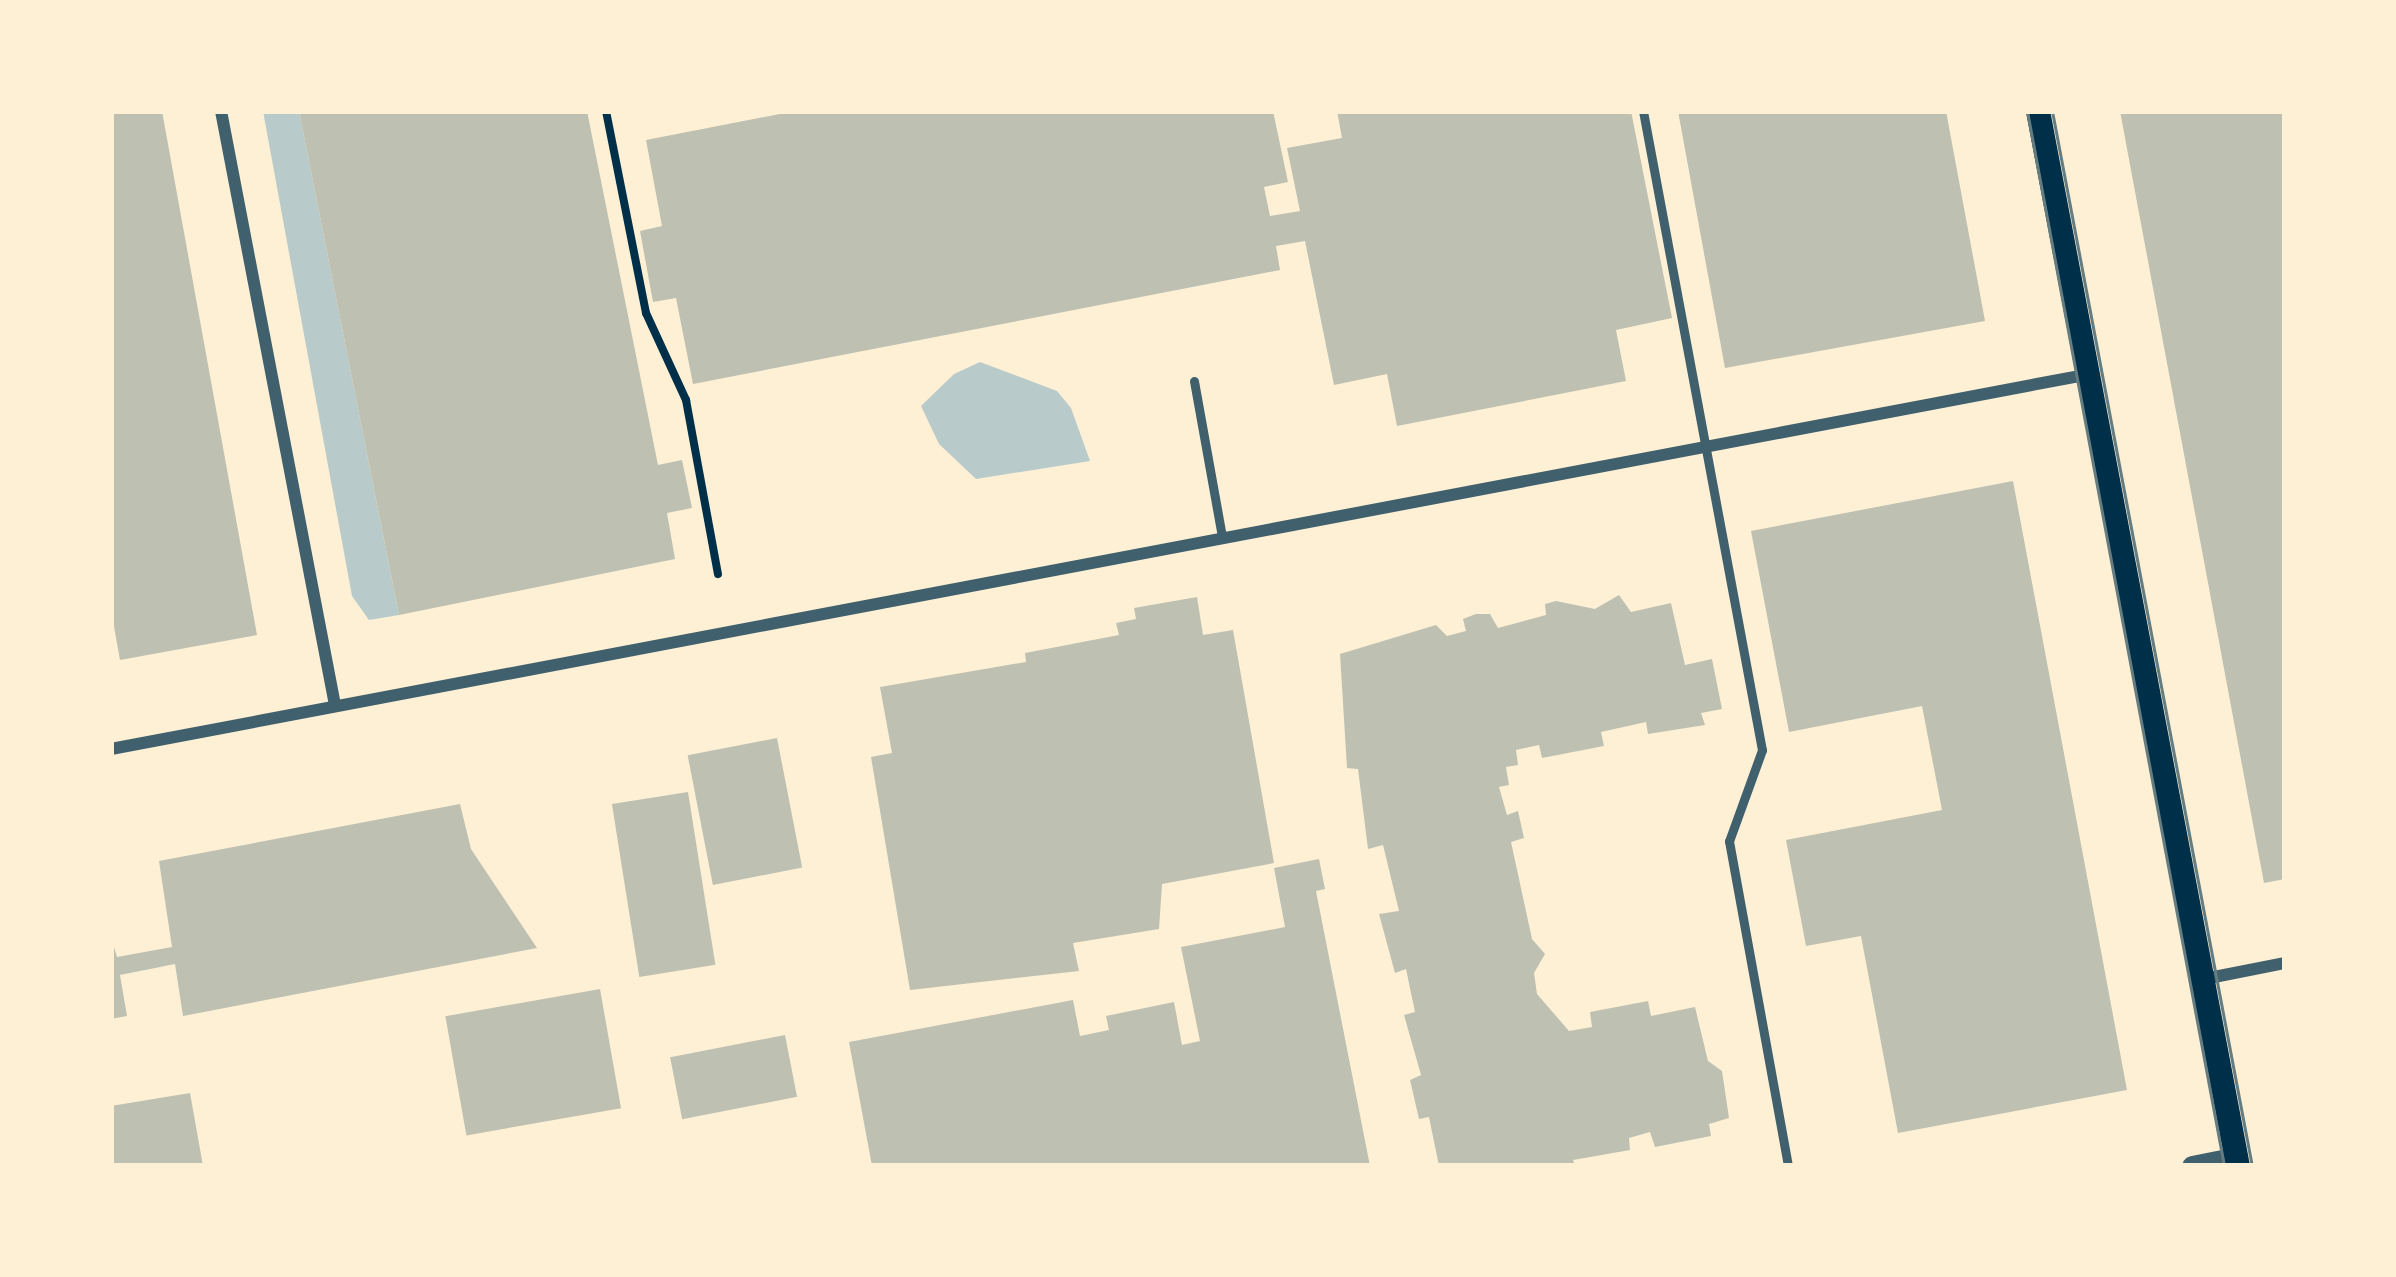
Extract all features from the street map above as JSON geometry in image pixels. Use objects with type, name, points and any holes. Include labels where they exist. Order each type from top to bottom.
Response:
[{"type":"main road","points":[[2038,111],[2238,1162]]},
{"type":"street","points":[[221,111],[335,705]]},
{"type":"street","points":[[111,748],[2090,374]]},
{"type":"street","points":[[2204,979],[2285,964]]},
{"type":"street","points":[[2192,1166],[2238,1162]]},
{"type":"lane","points":[[1643,111],[1762,750],[1729,841],[1788,1166]]},
{"type":"lane","points":[[1194,381],[1222,537]]},
{"type":"path","points":[[605,111],[646,313],[686,400],[718,574]]},
{"type":"shaded area","points":[[263,111],[299,111],[399,615],[369,620],[352,596]]},
{"type":"shaded area","points":[[980,362],[1057,391],[1071,408],[1090,461],[976,479],[939,444],[921,406],[954,374]]},
{"type":"building","points":[[111,111],[162,111],[257,635],[120,660],[111,610]]},
{"type":"building","points":[[299,111],[587,111],[658,465],[682,460],[692,508],[667,513],[675,559],[399,615]]},
{"type":"building","points":[[795,111],[1273,111],[1288,182],[1264,187],[1270,216],[1300,211],[1287,148],[1342,138],[1337,111],[1631,111],[1672,318],[1616,330],[1626,381],[1397,426],[1387,374],[1334,385],[1305,241],[1276,246],[1280,270],[693,384],[676,298],[653,302],[640,231],[662,226],[646,140]]},
{"type":"building","points":[[1678,111],[1946,111],[1985,321],[1725,368]]},
{"type":"building","points":[[2120,111],[2285,111],[2285,879],[2264,883]]},
{"type":"building","points":[[2013,481],[2127,1090],[1898,1133],[1861,936],[1806,946],[1786,840],[1942,810],[1922,706],[1789,732],[1751,531]]},
{"type":"building","points":[[1619,595],[1631,612],[1671,603],[1685,665],[1712,659],[1722,709],[1701,713],[1705,725],[1648,734],[1646,722],[1601,732],[1604,746],[1542,758],[1539,745],[1516,750],[1518,765],[1506,767],[1509,785],[1499,787],[1507,815],[1518,811],[1524,838],[1511,842],[1532,939],[1545,954],[1534,973],[1537,994],[1569,1031],[1592,1027],[1590,1012],[1648,1001],[1651,1016],[1695,1007],[1708,1061],[1722,1071],[1729,1118],[1709,1124],[1711,1136],[1655,1147],[1650,1132],[1629,1138],[1630,1150],[1573,1160],[1575,1166],[1439,1166],[1429,1117],[1419,1119],[1410,1080],[1421,1075],[1404,1015],[1415,1012],[1406,969],[1395,973],[1379,914],[1399,911],[1383,845],[1368,849],[1358,769],[1347,768],[1340,654],[1436,625],[1447,636],[1466,631],[1463,619],[1476,614],[1490,614],[1498,628],[1546,615],[1545,604],[1556,601],[1595,609]]},
{"type":"building","points":[[1197,597],[1203,635],[1233,630],[1274,863],[1162,884],[1159,929],[1073,943],[1079,971],[910,990],[871,757],[892,753],[880,687],[1026,662],[1025,653],[1119,635],[1116,623],[1136,619],[1134,608]]},
{"type":"building","points":[[777,738],[802,868],[713,885],[688,755]]},
{"type":"building","points":[[688,792],[715,965],[639,977],[612,804]]},
{"type":"building","points":[[460,804],[471,849],[537,948],[183,1016],[175,964],[120,975],[127,1016],[111,1019],[111,937],[117,957],[172,947],[159,861]]},
{"type":"building","points":[[1319,859],[1325,889],[1316,891],[1370,1166],[872,1166],[849,1042],[1073,1000],[1080,1036],[1109,1030],[1106,1016],[1174,1002],[1182,1045],[1200,1041],[1181,947],[1285,927],[1274,868]]},
{"type":"building","points":[[600,989],[621,1108],[466,1135],[445,1016]]},
{"type":"building","points":[[785,1035],[797,1097],[682,1119],[670,1057]]},
{"type":"building","points":[[190,1093],[203,1166],[111,1166],[111,1106]]},
{"type":"tram line","points":[[2027,111],[2224,1166]]},
{"type":"tram line","points":[[2052,111],[2252,1166]]}]
